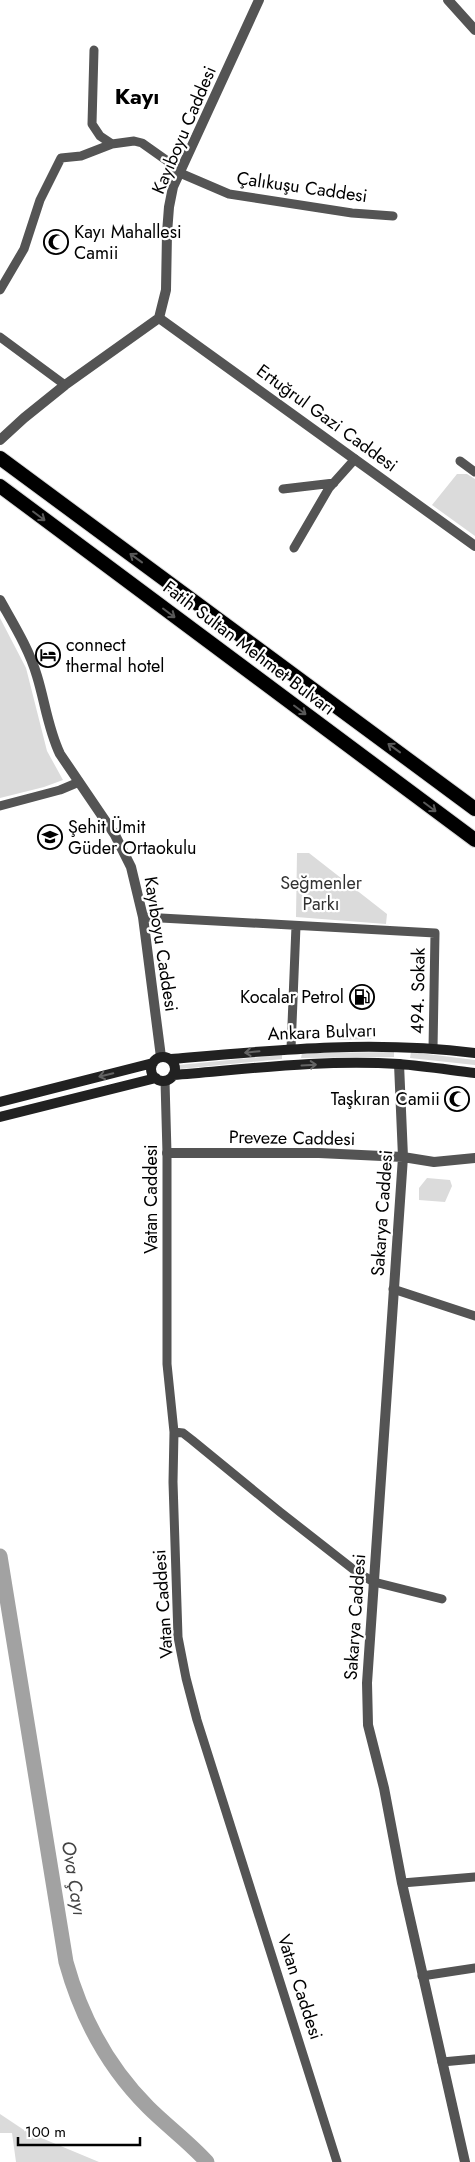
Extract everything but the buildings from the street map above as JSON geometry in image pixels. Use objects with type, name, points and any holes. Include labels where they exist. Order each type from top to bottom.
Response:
[{"type":"highway","name":"Fatih Sultan Mehmet Bulvarı","points":[[0,458],[475,808]]},
{"type":"highway","name":"Fatih Sultan Mehmet Bulvarı","points":[[0,486],[475,840]]},
{"type":"main road","name":"Ankara Bulvarı","points":[[0,1102],[162,1060],[291,1049],[400,1046],[475,1053]]},
{"type":"main road","points":[[399,1064],[400,1046]]},
{"type":"main road","points":[[290,1066],[291,1049]]},
{"type":"main road","points":[[162,1060],[175,1065],[165,1078],[152,1072],[162,1060]]},
{"type":"main road","name":"Ankara Bulvarı","points":[[0,1117],[165,1078],[290,1066],[361,1063],[399,1064],[475,1074]]},
{"type":"street","name":"Kayıboyu Caddesi","points":[[159,318],[166,290],[169,207],[173,187],[259,0]]},
{"type":"street","points":[[448,0],[475,30]]},
{"type":"street","points":[[94,50],[92,124],[100,136],[112,144]]},
{"type":"street","name":"Çalıkuşu Caddesi","points":[[0,290],[24,249],[40,200],[61,158],[90,154],[112,144],[134,141],[142,143],[166,160],[180,173],[213,188],[244,197],[393,216]]},
{"type":"street","points":[[0,440],[24,418],[65,386],[159,318]]},
{"type":"street","name":"Ertuğrul Gazi Caddesi","points":[[159,318],[475,546]]},
{"type":"street","points":[[0,337],[65,386]]},
{"type":"street","points":[[294,548],[334,483],[355,459]]},
{"type":"street","points":[[460,460],[475,472]]},
{"type":"street","points":[[284,489],[334,483]]},
{"type":"street","name":"Kayıboyu Caddesi","points":[[0,600],[30,656],[54,741],[63,759],[115,835],[125,853],[136,884],[143,917],[162,1060]]},
{"type":"street","points":[[0,806],[60,790],[79,782]]},
{"type":"street","points":[[143,917],[296,926],[291,1049]]},
{"type":"street","name":"494. Sokak","points":[[296,926],[435,933],[433,1049]]},
{"type":"street","name":"Sakarya Caddesi","points":[[399,1064],[403,1157],[367,1684],[368,1724],[384,1788],[422,1976],[465,2162]]},
{"type":"street","name":"Vatan Caddesi","points":[[165,1078],[167,1364],[174,1432],[173,1482],[178,1637],[197,1720],[337,2162]]},
{"type":"street","name":"Preveze Caddesi","points":[[167,1153],[319,1153],[403,1157],[434,1162],[475,1158]]},
{"type":"street","points":[[393,1290],[475,1316]]},
{"type":"street","points":[[174,1432],[183,1433],[358,1573],[374,1582],[442,1598]]},
{"type":"street","points":[[402,1883],[475,1878]]},
{"type":"street","points":[[422,1976],[475,1968]]},
{"type":"street","points":[[442,2062],[475,2059]]},
{"type":"green space","points":[[457,474],[467,474],[475,479],[475,536],[432,505]]},
{"type":"green space","points":[[0,618],[26,668],[47,751],[63,780],[44,787],[0,798]]},
{"type":"green space","name":"Seğmenler Parkı","points":[[297,853],[309,853],[387,914],[386,924],[296,917]]},
{"type":"green space","points":[[365,1033],[372,1039],[337,1040],[343,1034]]},
{"type":"green space","points":[[394,1052],[394,1057],[301,1058],[302,1053]]},
{"type":"green space","points":[[411,1052],[475,1060],[475,1065],[410,1058]]},
{"type":"green space","points":[[282,1055],[282,1059],[180,1069],[179,1065]]},
{"type":"green space","points":[[427,1178],[450,1180],[452,1186],[445,1202],[419,1200],[419,1188]]},
{"type":"green space","points":[[0,2114],[27,2132],[99,2162],[16,2162],[12,2133],[0,2133]]},
{"type":"waterway","name":"Ova Çayı","points":[[0,1556],[66,1962],[72,1982],[88,2021],[108,2058],[120,2075],[148,2107],[207,2162]]},
{"type":"place","name":"Kayı Mahallesi Camii","points":[[56,242]]},
{"type":"place","name":"connect thermal hotel","points":[[48,655]]},
{"type":"place","name":"Şehit Ümit Güder Ortaokulu","points":[[50,837]]},
{"type":"place","name":"Kocalar Petrol","points":[[362,997]]},
{"type":"place","name":"Taşkıran Camii","points":[[457,1099]]},
{"type":"district","name":"Kayı","points":[[137,96]]}]
